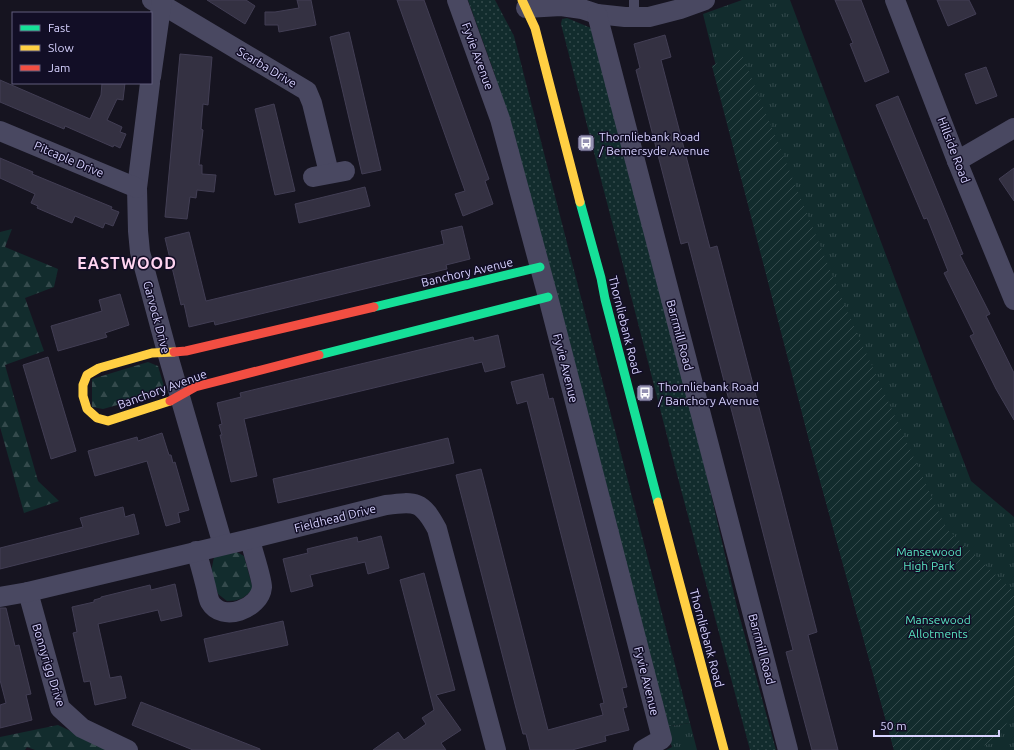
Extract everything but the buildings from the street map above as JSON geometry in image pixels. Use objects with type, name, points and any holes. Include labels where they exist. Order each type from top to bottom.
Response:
[{"type":"street","name":"Fyvie Avenue","points":[[457,0],[500,119],[548,297],[662,739],[643,750]]},
{"type":"street","points":[[524,4],[562,6],[582,9],[597,14],[634,8],[649,17],[679,10],[705,0]]},
{"type":"street","name":"Hillside Road","points":[[895,0],[1014,300]]},
{"type":"street","points":[[152,68],[159,1]]},
{"type":"street","name":"Scarba Drive","points":[[159,1],[307,91],[312,103],[329,174]]},
{"type":"street","name":"Thornliebank Road","points":[[524,4],[535,28],[724,750]]},
{"type":"street","name":"Barrmill Road","points":[[597,14],[788,750]]},
{"type":"street","name":"Garvock Drive","points":[[150,84],[137,188],[140,252],[166,352],[180,395],[223,545]]},
{"type":"street","points":[[958,161],[1014,128]]},
{"type":"street","name":"Pitcaple Drive","points":[[0,131],[137,188]]},
{"type":"street","name":"Banchory Avenue","points":[[540,267],[186,351],[152,353],[99,368],[87,375],[82,385],[84,396],[88,409],[97,418],[108,421],[168,402],[195,387],[548,297]]},
{"type":"street","name":"Fieldhead Drive","points":[[0,597],[28,592],[392,504],[406,502],[420,506],[427,511],[437,529],[496,750]]},
{"type":"street","points":[[196,551],[210,602],[218,609],[228,612],[238,611],[251,605],[260,597],[262,586],[250,539]]},
{"type":"street","name":"Bonnyrigg Drive","points":[[28,592],[60,708],[82,728],[128,750]]},
{"type":"green space","points":[[468,0],[495,0],[514,36],[690,723],[665,727],[551,278],[494,72]]},
{"type":"green space","name":"Mansewood Allotments","points":[[742,0],[790,0],[971,481],[1014,517],[1014,750],[894,750],[810,444],[703,14]]},
{"type":"green space","points":[[567,18],[591,28],[681,364],[737,607],[776,750],[750,750],[674,463],[561,24],[562,19]]},
{"type":"green space","name":"Mansewood Allotments","points":[[740,50],[847,311],[946,528],[1014,592],[1014,709],[997,742],[967,750],[894,750],[810,444],[712,66]]},
{"type":"green space","points":[[12,229],[5,247],[58,269],[54,287],[25,298],[44,351],[5,365],[38,481],[59,501],[24,513],[0,427],[0,232]]},
{"type":"green space","points":[[148,362],[158,366],[164,386],[160,393],[103,409],[92,407],[92,379]]},
{"type":"green space","points":[[235,551],[244,556],[253,589],[242,598],[227,601],[218,594],[211,572],[214,557]]},
{"type":"green space","points":[[690,723],[697,750],[666,750],[672,747],[665,727]]},
{"type":"green space","points":[[58,725],[110,750],[35,750],[27,747],[25,750],[0,750],[0,737]]},
{"type":"traffic: fast","points":[[580,202],[601,278],[605,299],[658,502]]},
{"type":"traffic: fast","points":[[374,307],[540,267]]},
{"type":"traffic: fast","points":[[319,355],[548,297]]},
{"type":"traffic: slow","points":[[522,0],[535,28],[580,202]]},
{"type":"traffic: slow","points":[[170,401],[108,421],[97,418],[87,409],[83,396],[83,385],[87,375],[99,368],[152,353],[174,352]]},
{"type":"traffic: slow","points":[[658,502],[724,750]]},
{"type":"traffic: jam","points":[[174,352],[186,351],[374,307]]},
{"type":"traffic: jam","points":[[170,401],[195,387],[319,355]]},
{"type":"place","name":"Thornliebank Road / Bemersyde Avenue","points":[[586,143]]},
{"type":"place","name":"Thornliebank Road / Banchory Avenue","points":[[645,393]]},
{"type":"district","name":"EASTWOOD","points":[[127,263]]},
{"type":"park label","name":"Mansewood High Park","points":[[929,558]]}]
